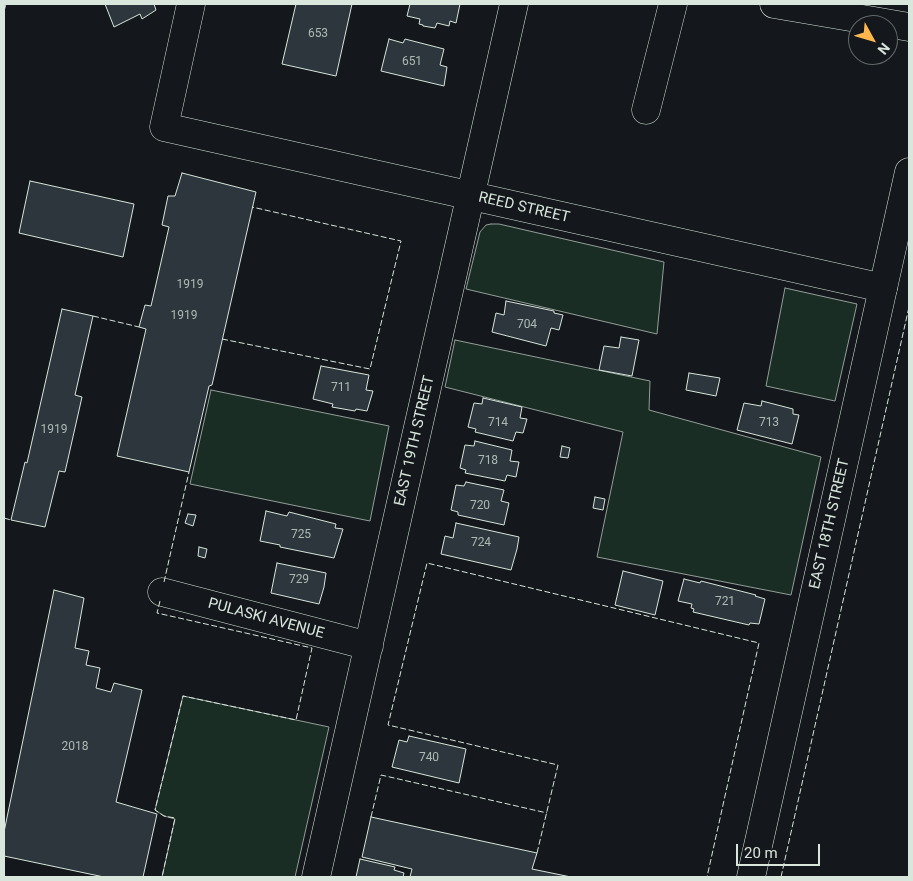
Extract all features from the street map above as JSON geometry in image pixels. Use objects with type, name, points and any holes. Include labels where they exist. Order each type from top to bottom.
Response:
[{"type":"street","name":"REED STREET","points":[[191,4],[164,127],[883,288]]},
{"type":"street","name":"EAST 19TH STREET","points":[[316,877],[514,4]]},
{"type":"street","points":[[646,110],[672,4]]},
{"type":"street","points":[[774,4],[909,27]]},
{"type":"street","name":"EAST 18TH STREET","points":[[751,877],[909,172]]},
{"type":"street","name":"PULASKI AVENUE","points":[[162,592],[369,646]]},
{"type":"green space","points":[[499,224],[664,262],[657,334],[466,289],[480,232],[486,225]]},
{"type":"green space","points":[[785,288],[857,304],[835,401],[766,386]]},
{"type":"green space","points":[[455,340],[650,381],[649,410],[821,457],[791,595],[597,557],[623,432],[445,387]]},
{"type":"green space","points":[[211,390],[389,426],[370,521],[190,484]]},
{"type":"green space","points":[[183,696],[329,727],[295,877],[162,877],[175,819],[164,816],[155,810]]},
{"type":"building","points":[[105,4],[154,4],[156,10],[142,19],[140,14],[114,27]]},
{"type":"building","points":[[296,4],[352,4],[336,76],[282,64]]},
{"type":"building","points":[[410,4],[460,4],[456,23],[450,21],[449,26],[437,23],[435,28],[423,26],[419,24],[420,19],[407,16]]},
{"type":"building","points":[[389,39],[403,43],[405,39],[444,49],[440,65],[447,67],[444,86],[381,71]]},
{"type":"building","points":[[182,173],[256,192],[212,385],[209,386],[189,472],[117,456],[146,329],[139,327],[145,305],[151,306],[169,227],[162,225],[168,196],[175,196]]},
{"type":"building","points":[[30,181],[134,204],[123,257],[19,233]]},
{"type":"building","points":[[506,301],[554,311],[554,313],[563,315],[559,330],[551,328],[546,346],[492,332],[496,313],[504,315]]},
{"type":"building","points":[[62,309],[93,316],[75,395],[82,397],[65,472],[59,471],[45,527],[11,520],[25,462],[27,463]]},
{"type":"building","points":[[621,337],[639,340],[632,376],[599,370],[604,346],[619,348]]},
{"type":"building","points":[[321,366],[369,375],[366,390],[373,391],[367,411],[332,407],[333,404],[313,399]]},
{"type":"building","points":[[689,373],[720,378],[716,396],[686,390]]},
{"type":"building","points":[[483,398],[522,407],[520,418],[527,419],[523,433],[516,432],[513,441],[475,432],[476,429],[468,427],[474,403],[482,404]]},
{"type":"building","points":[[762,401],[793,409],[793,414],[799,415],[792,444],[737,430],[744,403],[761,406]]},
{"type":"building","points":[[475,441],[512,450],[510,461],[519,462],[516,477],[507,475],[505,481],[465,473],[466,470],[460,468],[465,445],[474,446]]},
{"type":"building","points":[[562,446],[570,448],[568,458],[560,457]]},
{"type":"building","points":[[466,482],[504,490],[501,501],[509,503],[504,525],[458,515],[458,512],[451,510],[456,485],[464,486]]},
{"type":"building","points":[[595,497],[605,499],[603,510],[593,508]]},
{"type":"building","points":[[266,511],[287,516],[289,512],[336,524],[335,528],[343,529],[334,558],[260,541]]},
{"type":"building","points":[[188,514],[196,515],[193,526],[185,523]]},
{"type":"building","points":[[456,523],[519,537],[511,570],[441,554],[445,536],[453,538]]},
{"type":"building","points":[[199,547],[207,549],[205,558],[198,556]]},
{"type":"building","points":[[277,563],[326,573],[319,604],[271,593]]},
{"type":"building","points":[[623,571],[663,581],[655,615],[615,605]]},
{"type":"building","points":[[684,579],[700,583],[701,581],[765,599],[759,624],[750,623],[749,625],[693,612],[692,604],[678,601]]},
{"type":"building","points":[[54,590],[84,598],[75,648],[89,651],[86,665],[100,668],[96,688],[111,692],[114,683],[142,690],[116,802],[157,814],[143,877],[104,877],[4,856],[4,832]]},
{"type":"building","points":[[409,736],[466,749],[459,783],[392,767],[399,740],[407,742]]},
{"type":"building","points":[[371,817],[537,853],[532,869],[571,877],[410,877],[412,869],[362,857]]},
{"type":"building","points":[[360,859],[395,867],[394,870],[404,873],[403,877],[356,877]]},
{"type":"fence","points":[[4,11],[6,4]]},
{"type":"fence","points":[[222,339],[370,369],[401,241],[252,207]]},
{"type":"fence","points":[[781,877],[909,307]]},
{"type":"fence","points":[[93,316],[139,327]]},
{"type":"fence","points":[[164,582],[189,472]]},
{"type":"fence","points":[[4,518],[11,520]]},
{"type":"fence","points":[[537,853],[558,765],[388,725],[427,563],[759,643],[707,877]]},
{"type":"fence","points":[[160,601],[157,613],[312,648],[296,720],[183,696],[155,810],[164,816],[175,818],[162,877]]},
{"type":"fence","points":[[371,817],[381,775],[547,813]]}]
